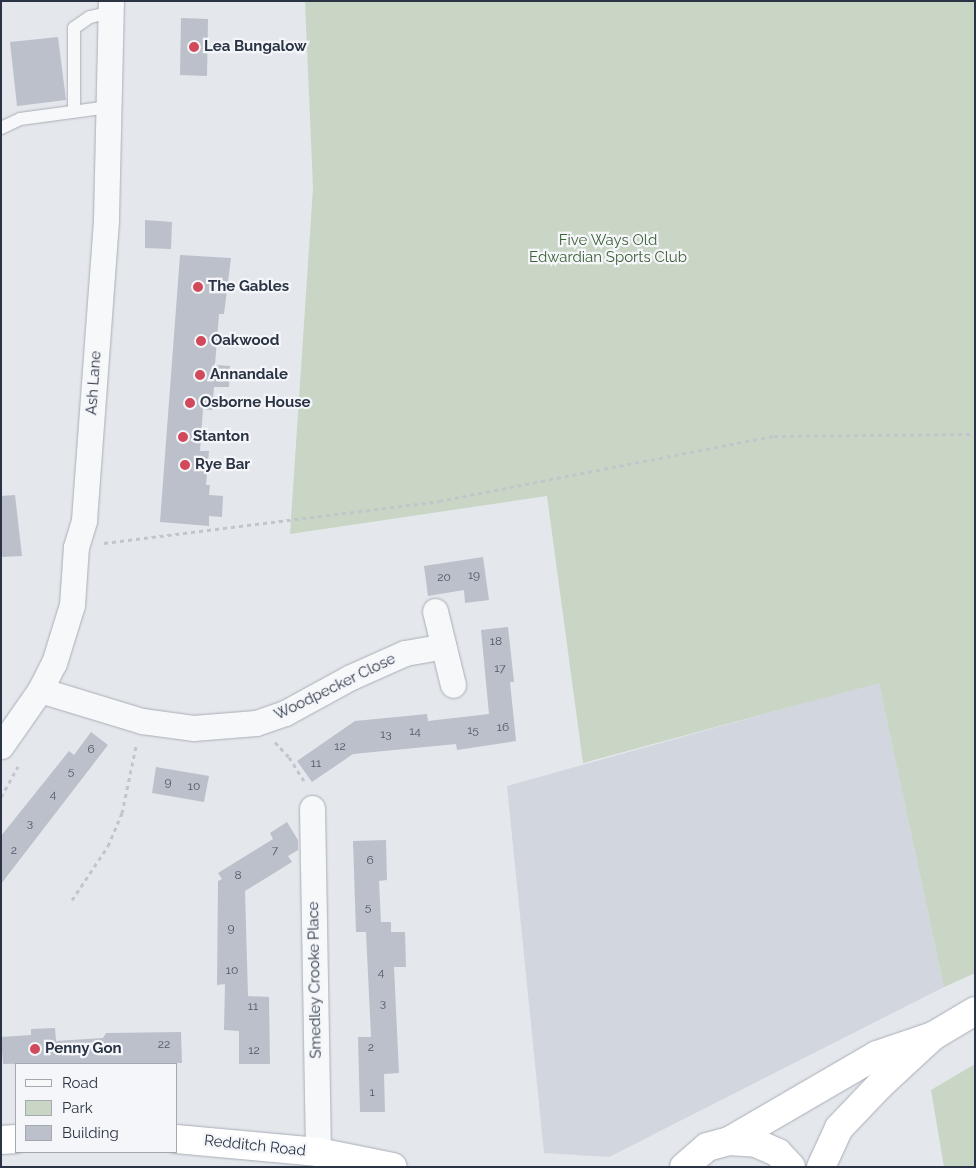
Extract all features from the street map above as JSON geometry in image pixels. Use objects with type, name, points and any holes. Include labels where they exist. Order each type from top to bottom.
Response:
[{"type":"highway","points":[[680,1165],[707,1147],[729,1141],[877,1055],[933,1036],[975,1012]]},
{"type":"highway","points":[[821,1167],[840,1128],[933,1036]]},
{"type":"highway","points":[[1,1140],[15,1139]]},
{"type":"highway","name":"Redditch Road","points":[[178,1139],[318,1152],[366,1164]]},
{"type":"highway","points":[[729,1141],[756,1143],[778,1153],[791,1167]]},
{"type":"street","name":"Ash Lane","points":[[1,746],[40,690],[54,663],[72,605],[76,547],[84,520],[106,219],[111,6]]},
{"type":"street","points":[[435,611],[453,685]]},
{"type":"street","name":"Woodpecker Close","points":[[40,690],[142,721],[193,728],[256,723],[285,713],[351,677],[405,653],[443,646]]},
{"type":"street","name":"Smedley Crooke Place","points":[[312,808],[318,1152]]},
{"type":"lane","points":[[74,111],[74,28],[111,6]]},
{"type":"lane","points":[[1,128],[20,119],[109,107]]},
{"type":"path","points":[[76,547],[439,501],[774,436],[975,434]]},
{"type":"path","points":[[72,900],[108,846],[122,813],[142,721]]},
{"type":"path","name":"Woodpecker Close","points":[[256,723],[289,757],[305,784],[312,808]]},
{"type":"shaded area","points":[[879,682],[944,987],[609,1157],[544,1153],[507,786]]},
{"type":"green space","name":"Five Ways Old Edwardian Sports Club","points":[[305,1],[975,1],[975,973],[944,987],[879,683],[583,763],[547,496],[290,534],[313,188]]},
{"type":"green space","points":[[975,1064],[975,1167],[944,1167],[931,1090]]},
{"type":"building","name":"Lea Bungalow","points":[[181,18],[208,19],[207,76],[180,75]]},
{"type":"building","points":[[58,37],[66,100],[17,106],[10,42]]},
{"type":"building","points":[[145,220],[172,222],[171,249],[145,248]]},
{"type":"building","points":[[180,255],[231,258],[224,314],[219,314],[215,365],[230,366],[229,387],[214,387],[212,410],[203,409],[200,451],[209,451],[206,485],[210,485],[209,495],[223,496],[222,517],[209,516],[209,526],[160,522]]},
{"type":"building","points":[[15,495],[22,556],[1,557],[1,496]]},
{"type":"building","points":[[483,557],[489,600],[465,603],[464,590],[428,596],[424,566]]},
{"type":"building","points":[[508,627],[514,682],[510,682],[516,741],[457,750],[456,744],[353,754],[312,782],[297,761],[355,721],[427,714],[428,721],[489,714],[481,630]]},
{"type":"building","points":[[91,732],[108,745],[1,884],[1,836],[69,751],[74,755]]},
{"type":"building","points":[[156,767],[209,776],[204,802],[152,793]]},
{"type":"building","points":[[287,822],[298,840],[298,850],[288,856],[292,862],[245,891],[248,996],[269,997],[270,1064],[239,1064],[239,1031],[224,1030],[225,984],[217,985],[218,881],[222,879],[218,873],[273,839],[270,833]]},
{"type":"building","points":[[386,840],[387,880],[379,881],[381,922],[391,922],[391,932],[405,932],[406,967],[394,967],[399,1073],[384,1074],[385,1112],[360,1112],[358,1037],[371,1037],[366,932],[356,932],[353,841]]},
{"type":"building","points":[[55,1028],[56,1041],[103,1038],[106,1033],[181,1032],[182,1063],[3,1064],[1,1037],[31,1035],[31,1029]]},
{"type":"place","name":"Lea Bungalow","points":[[194,47]]},
{"type":"place","name":"The Gables","points":[[198,287]]},
{"type":"place","name":"Oakwood","points":[[201,341]]},
{"type":"place","name":"Annandale","points":[[200,375]]},
{"type":"place","name":"Osborne House","points":[[190,403]]},
{"type":"place","name":"Stanton","points":[[183,437]]},
{"type":"place","name":"Rye Bar","points":[[185,465]]},
{"type":"place","name":"Penny Gon","points":[[35,1049]]}]
